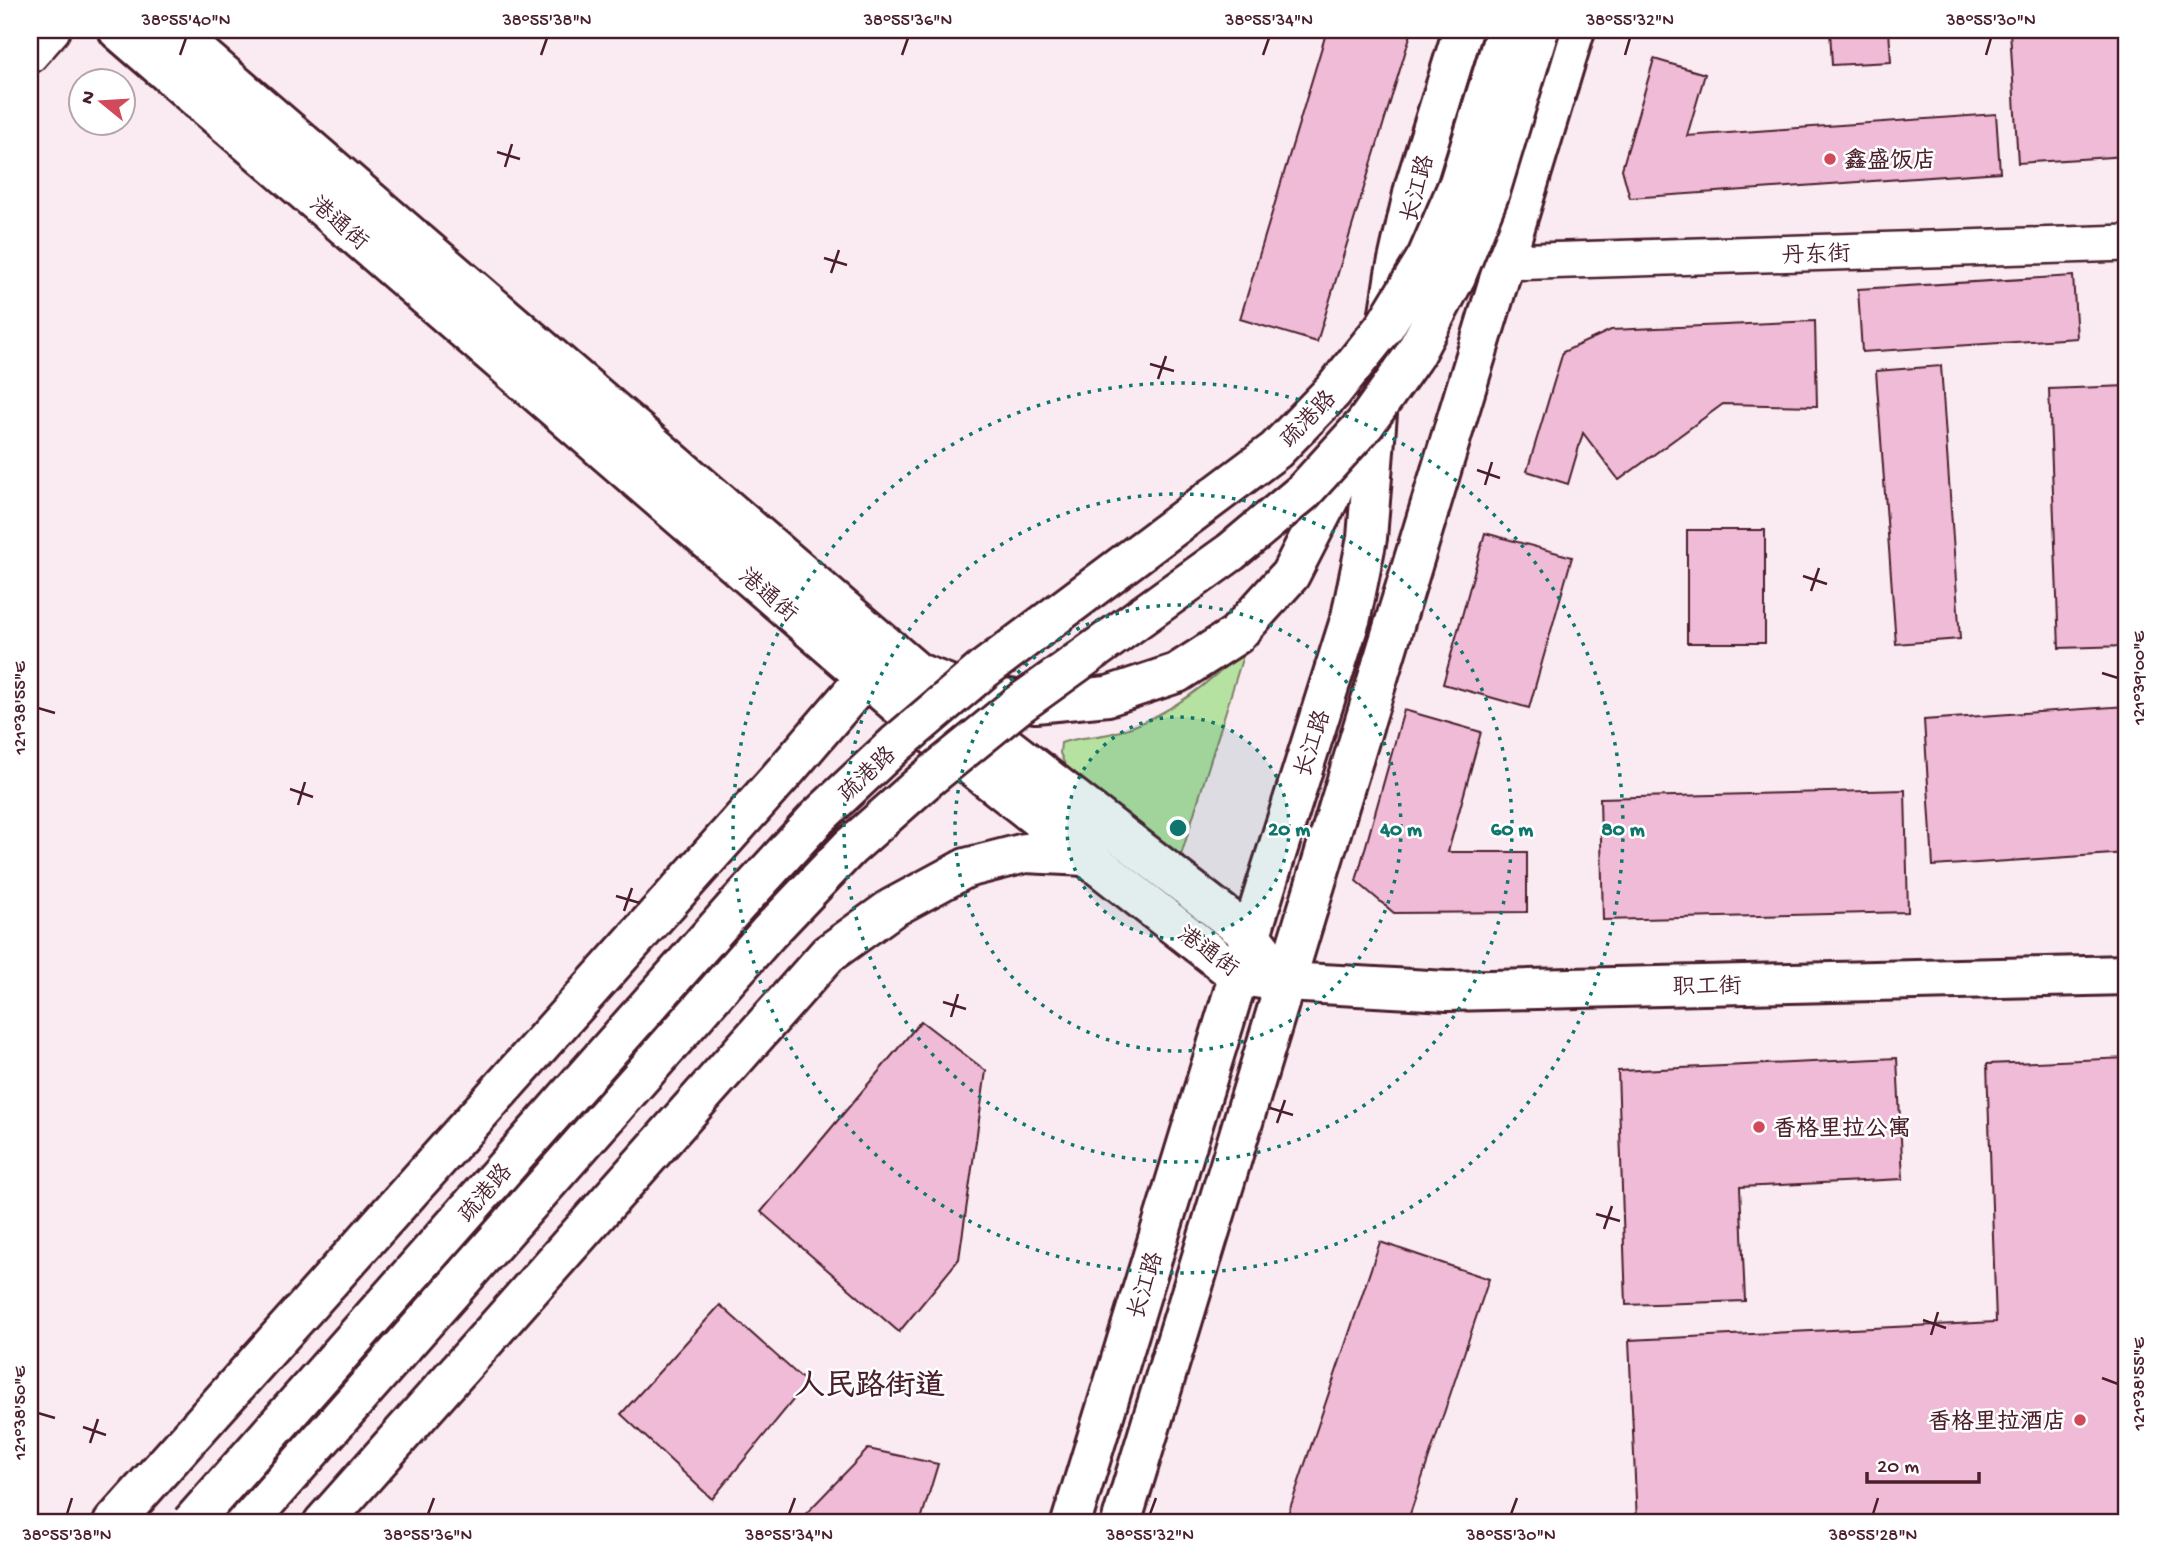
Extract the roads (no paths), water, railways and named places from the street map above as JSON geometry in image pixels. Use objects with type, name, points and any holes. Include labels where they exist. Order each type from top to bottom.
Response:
[{"type":"main road","name":"港通街","points":[[118,30],[891,667],[965,714],[1251,936],[1286,982]]},
{"type":"main road","name":"港通街","points":[[172,30],[891,667],[942,743],[1239,976],[1286,982]]},
{"type":"main road","name":"长江路","points":[[1071,1523],[1351,617],[1367,538],[1381,364],[1395,274],[1415,185],[1463,30]]},
{"type":"main road","name":"疏港路","points":[[191,1523],[818,817],[896,744],[983,670],[1276,450],[1333,391],[1385,326],[1427,257],[1459,183],[1506,30]]},
{"type":"main road","name":"疏港路","points":[[247,1523],[760,942],[849,848],[927,779],[1018,705],[1242,543],[1303,492],[1365,424],[1415,355],[1456,276],[1490,192],[1539,30]]},
{"type":"main road","name":"长江路","points":[[1121,1523],[1575,30]]},
{"type":"main road","points":[[113,1523],[780,777],[891,667],[971,694],[1035,703],[1108,696],[1177,673],[1236,635],[1290,575],[1330,498],[1381,364]]},
{"type":"main road","points":[[323,1523],[828,954],[892,908],[966,868],[1025,853],[1086,856]]},
{"type":"main road","name":"职工街","points":[[1286,982],[1447,991],[2127,975]]},
{"type":"street","points":[[30,55],[52,30]]},
{"type":"street","name":"丹东街","points":[[1504,262],[2127,243]]},
{"type":"place","name":"鑫盛饭店","points":[[1830,159]]},
{"type":"place","name":"香格里拉公寓","points":[[1759,1127]]},
{"type":"place","name":"香格里拉酒店","points":[[2080,1420]]},
{"type":"district","name":"人民路街道","points":[[870,1384]]}]
